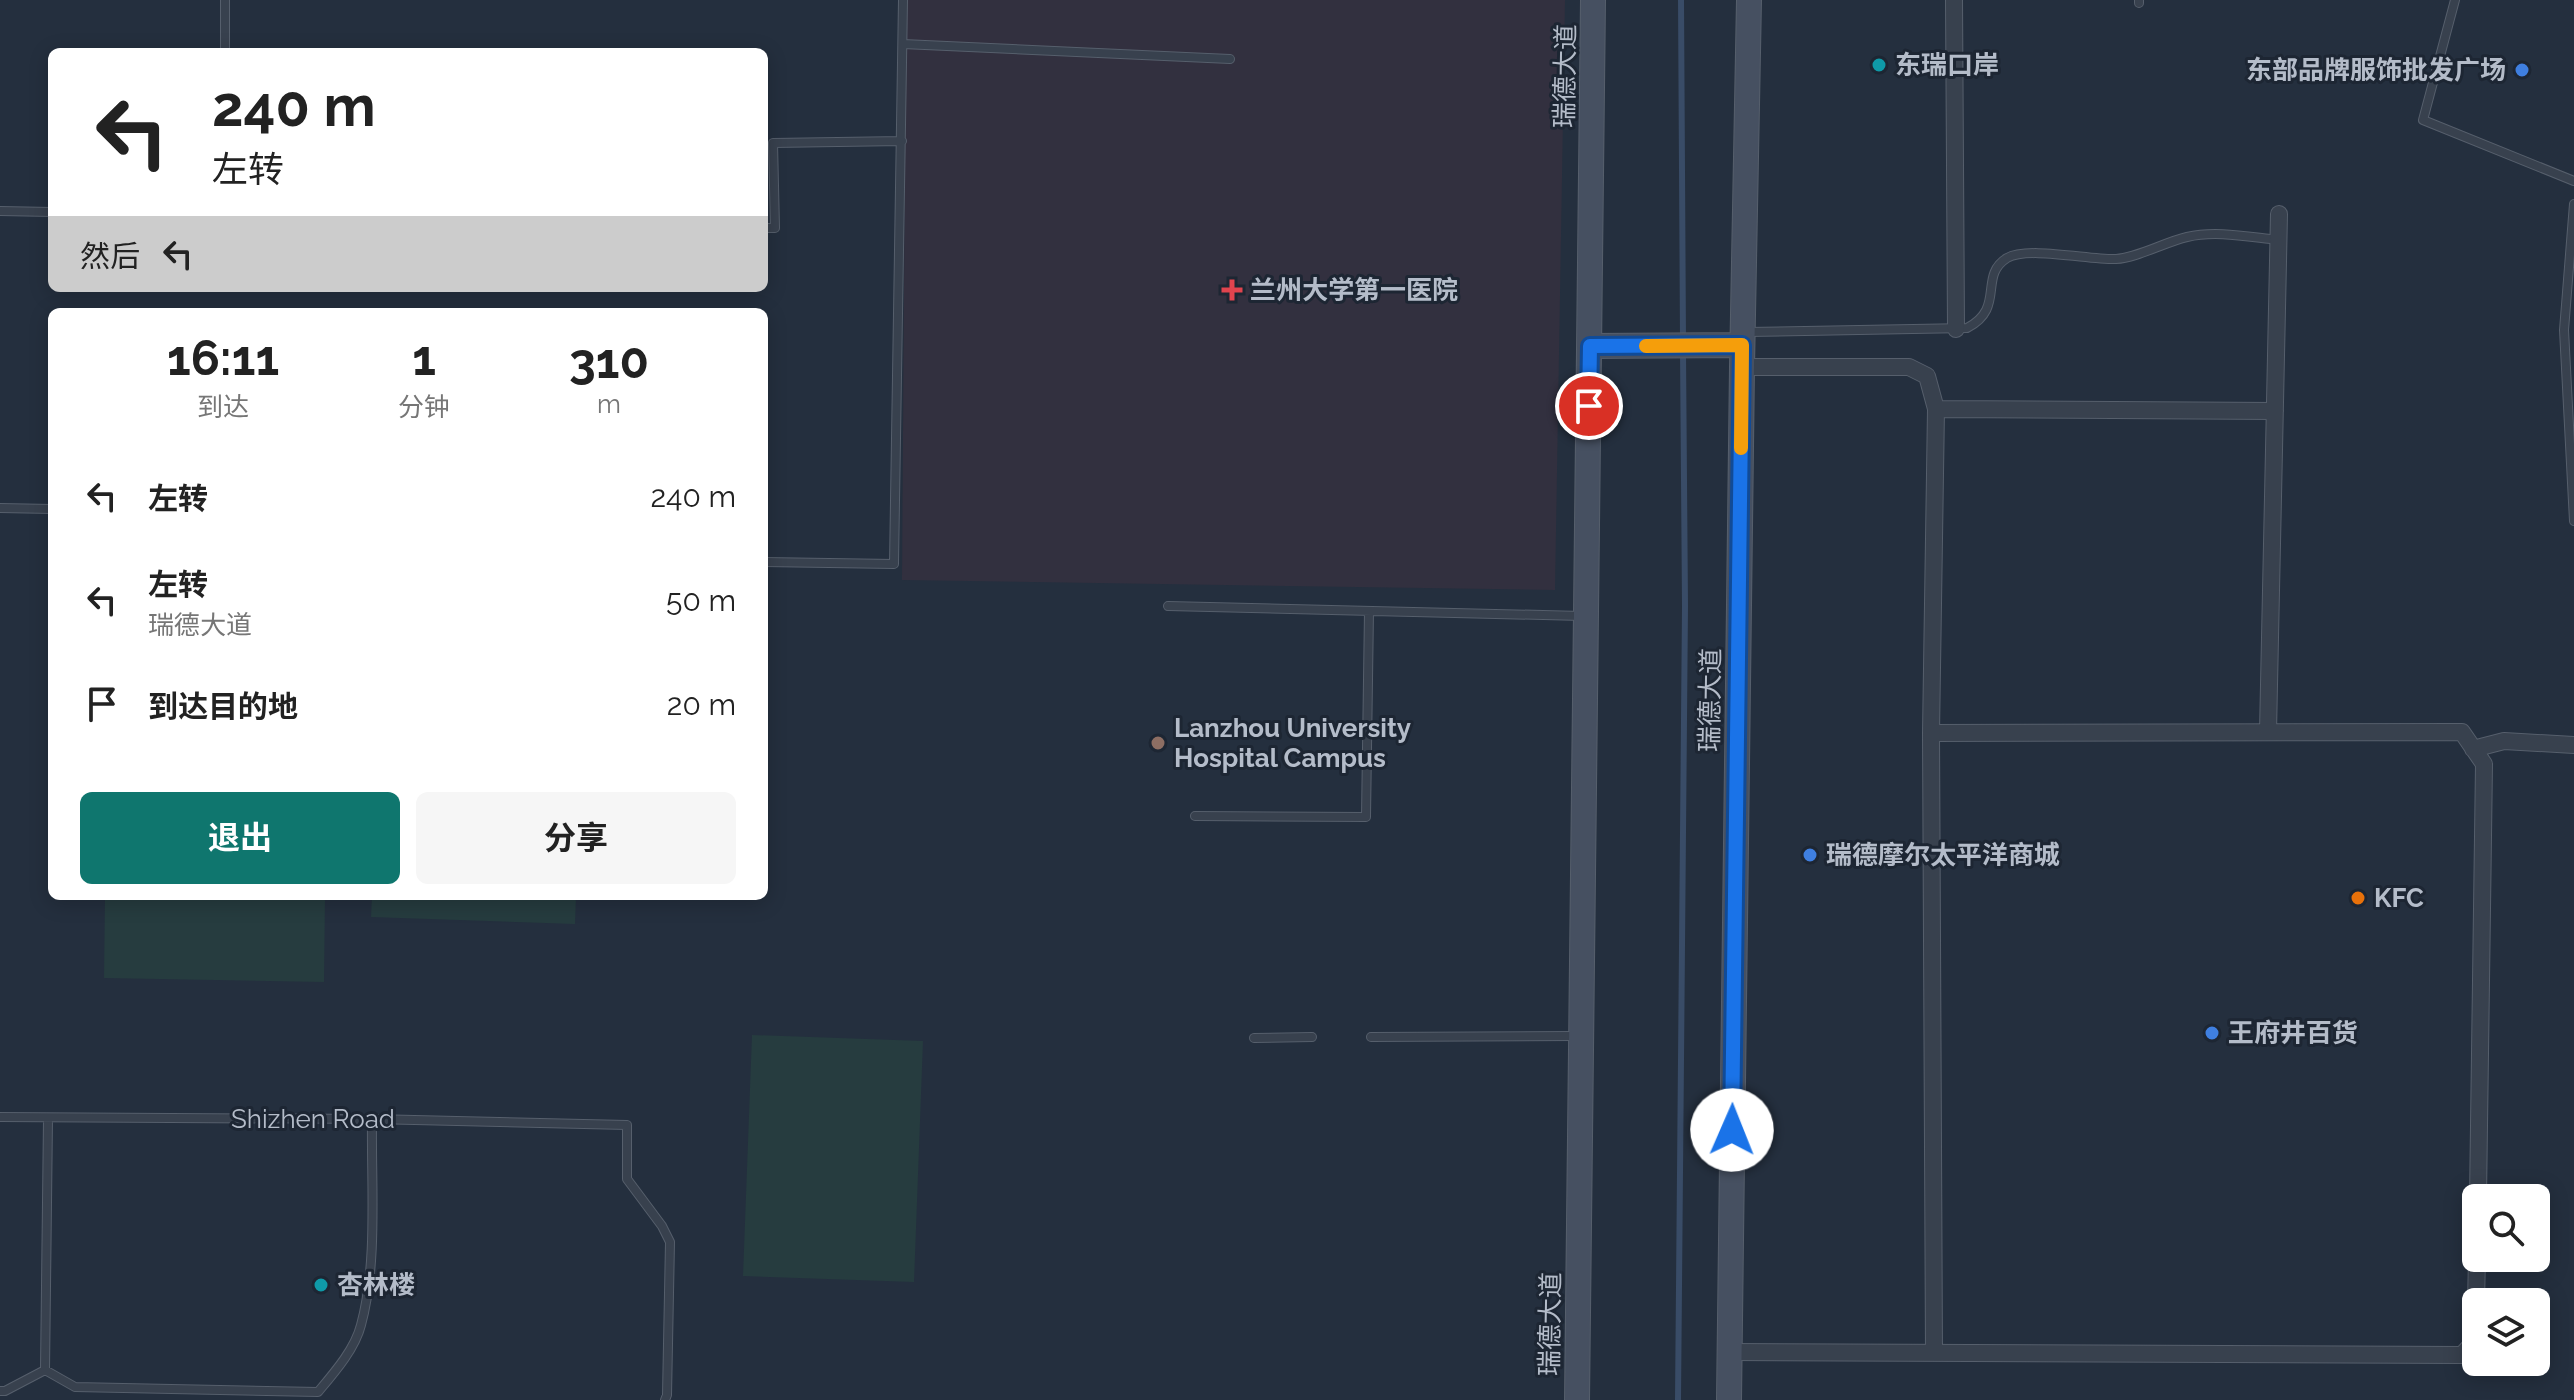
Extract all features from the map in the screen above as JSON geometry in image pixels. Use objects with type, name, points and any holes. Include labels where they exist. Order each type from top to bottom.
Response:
[{"type":"street","name":"瑞德大道","points":[[1577,1400],[1593,0]]},
{"type":"street","name":"瑞德大道","points":[[1729,1400],[1749,0]]},
{"type":"street","points":[[1954,0],[1956,329]]},
{"type":"street","points":[[2268,732],[2279,214]]},
{"type":"street","points":[[1590,346],[1713,345],[1909,367],[1927,376],[1936,409],[1931,733],[1934,1353]]},
{"type":"street","points":[[1936,409],[2275,411]]},
{"type":"street","points":[[1931,733],[2462,732],[2484,764],[2478,1184]]},
{"type":"street","points":[[2473,749],[2504,741],[2574,745]]},
{"type":"street","points":[[1729,1352],[2462,1355]]},
{"type":"lane","points":[[225,0],[225,48]]},
{"type":"lane","points":[[768,562],[894,564],[903,0]]},
{"type":"lane","points":[[2455,0],[2423,120],[2574,181]]},
{"type":"lane","points":[[903,44],[1230,59]]},
{"type":"lane","points":[[768,228],[775,228],[773,143],[902,141]]},
{"type":"lane","points":[[2574,204],[2564,330],[2574,521]]},
{"type":"lane","points":[[0,211],[48,212]]},
{"type":"lane","points":[[1742,348],[1967,328],[1984,316],[1989,307],[1997,266],[2014,255],[2119,259],[2190,236],[2228,235],[2279,240]]},
{"type":"lane","points":[[0,508],[48,509]]},
{"type":"lane","points":[[1168,606],[1587,616]]},
{"type":"lane","points":[[1195,816],[1366,817],[1369,611]]},
{"type":"lane","points":[[1371,1037],[1581,1036]]},
{"type":"lane","points":[[1254,1038],[1312,1037]]},
{"type":"lane","name":"Shizhen Road","points":[[0,1117],[372,1119],[627,1125],[627,1179],[662,1226],[670,1242],[665,1400]]},
{"type":"lane","points":[[45,1370],[48,1119]]},
{"type":"lane","points":[[45,1370],[75,1387],[318,1392],[337,1370],[361,1327],[370,1276],[372,1119]]},
{"type":"lane","points":[[0,1391],[45,1370]]},
{"type":"shaded area","name":"兰州大学第一医院","points":[[906,0],[1565,0],[1555,590],[902,580]]},
{"type":"green space","points":[[105,900],[325,900],[324,982],[104,978]]},
{"type":"green space","points":[[372,900],[576,900],[575,924],[371,917]]},
{"type":"green space","points":[[752,1035],[923,1041],[914,1282],[743,1276]]},
{"type":"waterway","points":[[1681,0],[1683,340]]},
{"type":"waterway","points":[[1678,1400],[1685,606],[1683,352]]},
{"type":"slow traffic","points":[[1646,346],[1742,345],[1741,448]]},
{"type":"place","name":"东瑞口岸","points":[[1879,65]]},
{"type":"place","name":"东部品牌服饰批发广场","points":[[2522,70]]},
{"type":"place","name":"兰州大学第一医院","points":[[1232,290]]},
{"type":"place","name":"Lanzhou University Hospital Campus","points":[[1158,743]]},
{"type":"place","name":"瑞德摩尔太平洋商城","points":[[1810,855]]},
{"type":"place","name":"KFC","points":[[2358,898]]},
{"type":"place","name":"王府井百货","points":[[2212,1033]]},
{"type":"place","name":"杏林楼","points":[[321,1285]]},
{"type":"route","points":[[1589,406],[1590,346],[1742,345],[1732,1130]]}]
